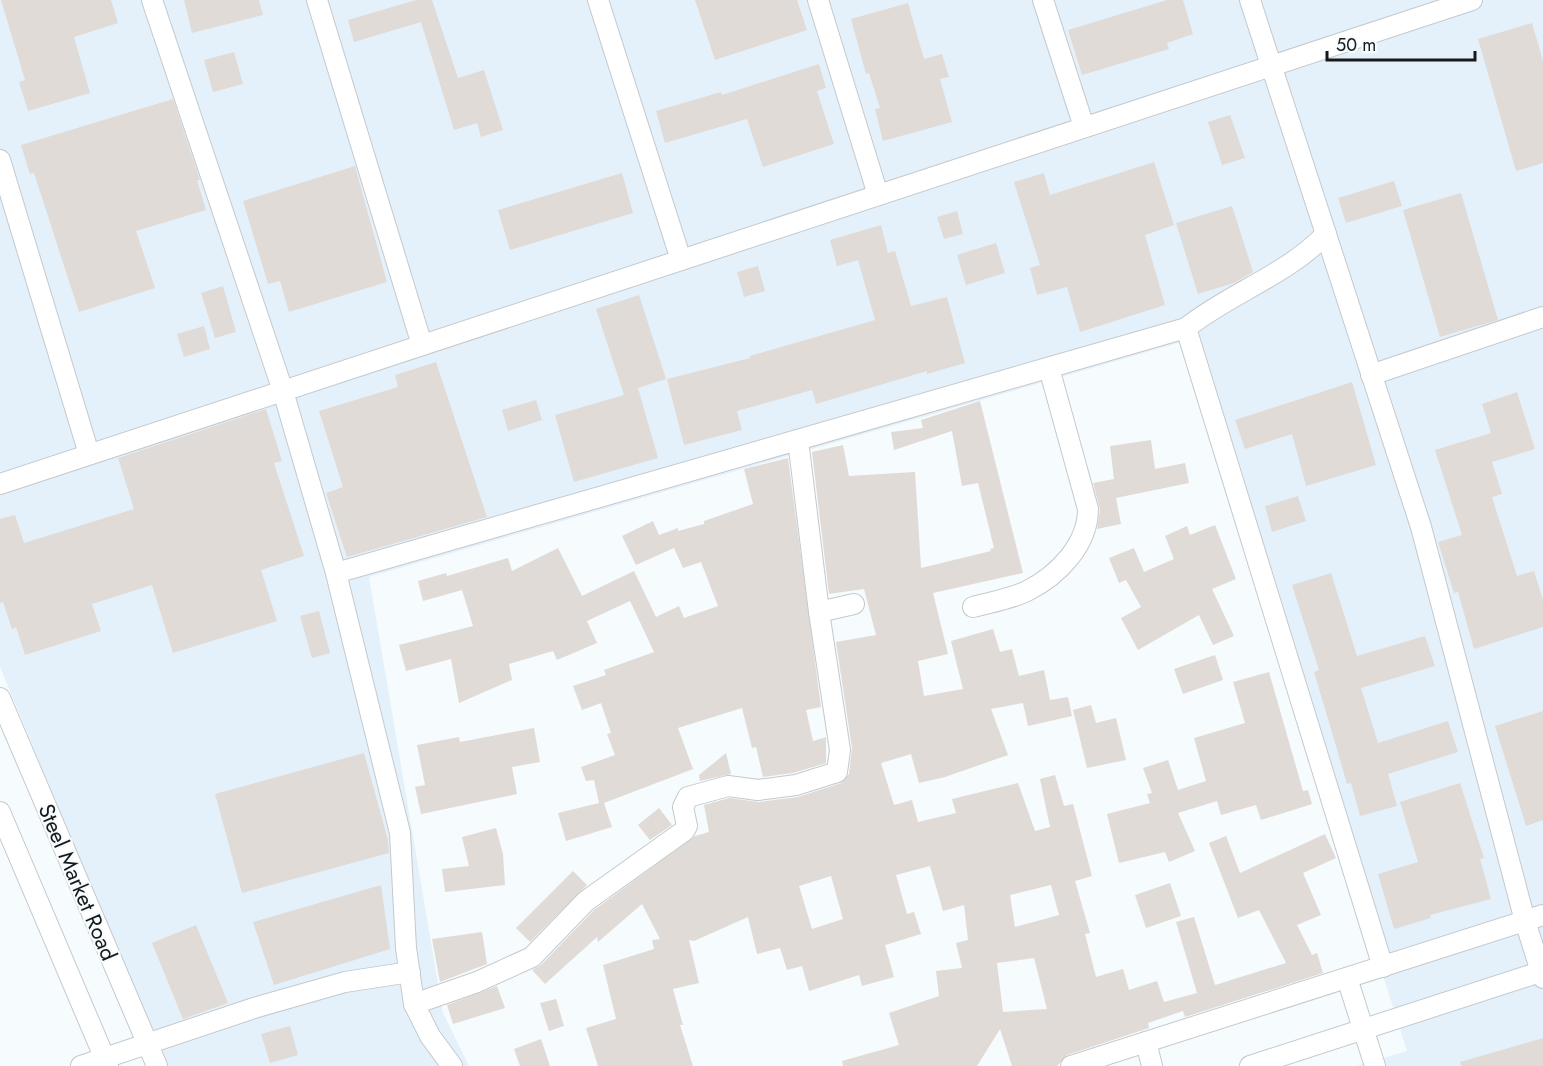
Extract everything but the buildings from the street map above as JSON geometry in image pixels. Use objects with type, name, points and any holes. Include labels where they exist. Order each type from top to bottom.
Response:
[{"type":"street","points":[[152,0],[283,390],[336,573],[400,833],[406,948],[414,1004],[430,1036],[452,1066]]},
{"type":"street","points":[[317,0],[423,345]]},
{"type":"street","points":[[598,0],[681,260]]},
{"type":"street","points":[[818,0],[878,195]]},
{"type":"street","points":[[1043,0],[1084,127]]},
{"type":"street","points":[[1250,0],[1421,528],[1534,918],[1542,974],[1250,1066]]},
{"type":"street","points":[[0,484],[1472,0]]},
{"type":"street","points":[[0,160],[89,454]]},
{"type":"street","points":[[336,573],[1186,328],[1227,299],[1295,262],[1326,234]]},
{"type":"street","points":[[1371,375],[1543,317]]},
{"type":"street","points":[[1186,328],[1383,967]]},
{"type":"street","points":[[973,607],[1021,593],[1045,579],[1080,546],[1087,530],[1088,509],[1049,368]]},
{"type":"street","points":[[414,1004],[477,982],[532,957],[585,901],[684,831],[687,826],[683,807],[688,797],[728,786],[758,790],[796,784],[837,772],[840,750],[819,612],[798,440]]},
{"type":"street","points":[[819,612],[854,604]]},
{"type":"street","name":"Steel Market Road","points":[[0,698],[157,1066]]},
{"type":"street","name":"Steel Market Road","points":[[0,812],[106,1062]]},
{"type":"street","points":[[1071,1066],[1534,918]]},
{"type":"street","points":[[81,1066],[106,1062],[147,1044],[254,1008],[345,982],[410,972]]},
{"type":"street","points":[[1347,978],[1375,1066]]},
{"type":"street","points":[[1146,1042],[1152,1066]]},
{"type":"shaded area","points":[[0,0],[1543,0],[1543,1066],[1356,1066],[1407,1051],[1182,342],[369,577],[443,1013],[469,1066],[166,1066],[0,667]]}]
